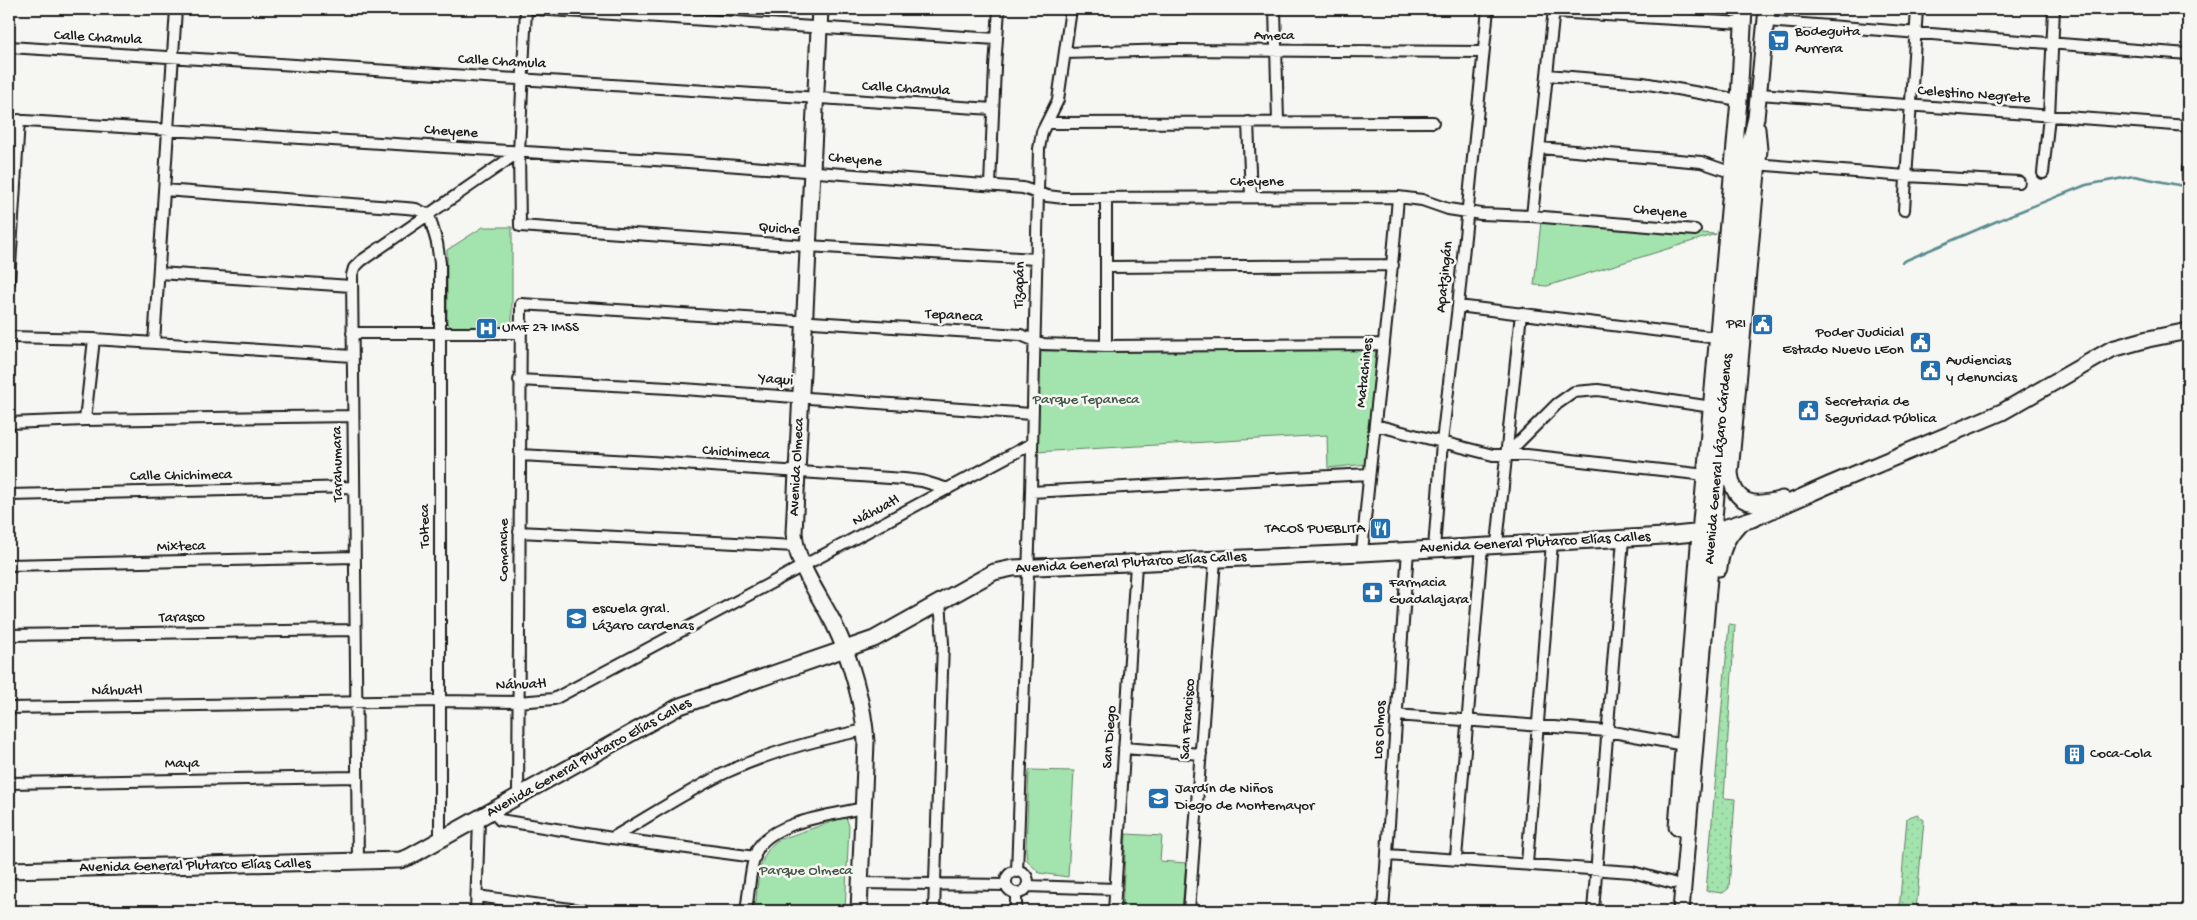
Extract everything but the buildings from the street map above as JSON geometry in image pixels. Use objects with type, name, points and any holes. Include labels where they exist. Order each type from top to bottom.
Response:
[{"type":"street","points":[[154,343],[176,9]]},
{"type":"street","points":[[519,152],[526,9]]},
{"type":"street","points":[[535,9],[996,39]]},
{"type":"street","name":"Avenida Olmeca","points":[[820,9],[816,99],[810,171],[795,546],[803,567],[834,625],[844,650],[862,710],[865,730],[860,911]]},
{"type":"street","points":[[990,185],[999,9]]},
{"type":"street","name":"Tizapán","points":[[1017,872],[1026,568],[1031,492],[1031,414],[1040,141],[1058,100],[1071,9]]},
{"type":"street","points":[[1275,9],[1278,121]]},
{"type":"street","name":"Apatzingán","points":[[1434,549],[1442,442],[1458,306],[1488,9]]},
{"type":"street","points":[[1904,210],[1918,9]]},
{"type":"street","points":[[2043,173],[2049,116],[2054,9]]},
{"type":"street","points":[[1532,216],[1554,10],[1744,16]]},
{"type":"street","points":[[1829,484],[1766,503],[1748,502],[1740,498],[1734,491],[1730,473],[1744,313],[1751,164],[1758,150],[1756,118],[1766,15],[1915,33],[2188,54]]},
{"type":"street","name":"Avenida General Lázaro Cárdenas","points":[[1670,911],[1684,745],[1718,409],[1718,338],[1739,100],[1744,16]]},
{"type":"street","name":"Calle Chamula","points":[[9,47],[993,109]]},
{"type":"street","name":"Ameca","points":[[1065,53],[1175,50],[1483,52]]},
{"type":"street","points":[[1740,63],[1747,69],[1755,69],[1762,64]]},
{"type":"street","points":[[1547,75],[1642,83],[1739,100]]},
{"type":"street","name":"Celestino Negrete","points":[[1759,94],[2188,126]]},
{"type":"street","points":[[9,282],[14,120]]},
{"type":"street","name":"Cheyene","points":[[14,120],[810,171],[1023,188],[1064,198],[1398,197],[1422,200],[1448,209],[1481,214],[1532,216],[1695,230]]},
{"type":"street","points":[[1248,122],[1251,196]]},
{"type":"street","points":[[1048,123],[1433,122]]},
{"type":"street","points":[[1540,148],[1701,162],[1733,173]]},
{"type":"street","name":"Tarahumara","points":[[358,862],[352,356],[352,286],[354,268],[360,261],[519,152]]},
{"type":"street","name":"Quiche","points":[[519,152],[520,226],[808,246],[1036,259]]},
{"type":"street","points":[[1751,164],[1906,176],[2019,182]]},
{"type":"street","name":"Avenida General Lázaro Cárdenas","points":[[1680,911],[1702,662],[1707,532],[1706,475],[1731,325],[1751,164]]},
{"type":"street","points":[[2188,168],[2188,176]]},
{"type":"street","points":[[164,190],[406,208],[416,209],[429,214]]},
{"type":"street","name":"Matachines","points":[[1362,553],[1393,265],[1398,197]]},
{"type":"street","points":[[1106,199],[1106,346]]},
{"type":"street","name":"Tolteca","points":[[429,214],[439,253],[440,840]]},
{"type":"street","points":[[1107,267],[1393,265]]},
{"type":"street","points":[[159,273],[352,286]]},
{"type":"street","name":"Tepaneca","points":[[521,304],[1021,335],[1043,344],[1106,346],[1384,344]]},
{"type":"street","name":"Comanche","points":[[518,796],[519,380],[521,304]]},
{"type":"street","points":[[1458,306],[1718,338]]},
{"type":"street","points":[[1497,544],[1521,313]]},
{"type":"street","points":[[1731,325],[1744,313]]},
{"type":"street","name":"Avenida General Plutarco Elías Calles","points":[[9,870],[400,860],[479,819],[680,706],[874,639],[994,572],[1026,568],[1623,539],[1707,532],[1738,524],[2002,412],[2112,349],[2148,338],[2188,331]]},
{"type":"street","points":[[352,333],[520,333]]},
{"type":"street","points":[[9,337],[94,339],[352,356]]},
{"type":"street","points":[[85,420],[94,339]]},
{"type":"street","name":"Yaqui","points":[[519,380],[801,397],[1031,414]]},
{"type":"street","points":[[1506,455],[1557,404],[1574,392],[1598,390],[1718,409],[1737,395]]},
{"type":"street","points":[[9,423],[353,416]]},
{"type":"street","points":[[1375,424],[1482,454],[1527,455],[1706,475]]},
{"type":"street","name":"Náhuatl","points":[[9,708],[440,701],[518,702],[554,699],[1031,444]]},
{"type":"street","name":"Chichimeca","points":[[520,455],[922,481],[948,489]]},
{"type":"street","points":[[1031,492],[1369,474]]},
{"type":"street","name":"Calle Chichimeca","points":[[9,495],[354,487]]},
{"type":"street","points":[[1702,662],[1715,612],[1722,548],[1738,524]]},
{"type":"street","points":[[519,532],[795,546]]},
{"type":"street","points":[[1592,911],[1623,539]]},
{"type":"street","points":[[1527,864],[1552,542]]},
{"type":"street","points":[[1456,858],[1482,546]]},
{"type":"street","name":"Los Olmos","points":[[1383,911],[1408,550]]},
{"type":"street","name":"Mixteca","points":[[9,566],[354,557]]},
{"type":"street","name":"San Francisco","points":[[1189,911],[1215,560]]},
{"type":"street","name":"San Diego","points":[[1114,911],[1136,564]]},
{"type":"street","points":[[934,911],[943,643],[940,601]]},
{"type":"street","name":"Tarasco","points":[[9,635],[355,630]]},
{"type":"street","points":[[1396,715],[1607,731],[1684,745]]},
{"type":"street","points":[[612,838],[698,786],[728,771],[790,749],[865,730]]},
{"type":"street","points":[[1124,748],[1201,754]]},
{"type":"street","name":"Maya","points":[[9,783],[356,777]]},
{"type":"street","points":[[746,911],[755,856],[762,843],[778,830],[862,808]]},
{"type":"street","points":[[492,811],[500,820],[612,838],[755,856]]},
{"type":"street","points":[[476,911],[479,819]]},
{"type":"street","points":[[1387,855],[1456,858],[1632,872],[1673,883]]},
{"type":"street","points":[[1017,872],[1024,874],[1027,886],[1023,891],[1011,892],[1006,885],[1007,876],[1017,872]]},
{"type":"street","points":[[860,883],[1006,885]]},
{"type":"street","points":[[1027,886],[1116,889]]},
{"type":"street","points":[[1016,893],[1016,911]]},
{"type":"street","points":[[477,896],[585,911]]},
{"type":"street","points":[[1189,911],[1195,911]]},
{"type":"green space","points":[[1541,222],[1716,234],[1547,286],[1534,285]]},
{"type":"green space","points":[[483,227],[512,227],[512,324],[508,328],[451,327],[447,323],[447,250]]},
{"type":"green space","name":"Parque Tepaneca","points":[[1376,347],[1367,464],[1328,468],[1327,435],[1036,452],[1036,351]]},
{"type":"green space","points":[[1729,624],[1735,625],[1724,798],[1735,799],[1729,888],[1723,893],[1706,891]]},
{"type":"green space","points":[[1029,770],[1074,771],[1068,877],[1039,873],[1027,860]]},
{"type":"green space","points":[[1917,814],[1924,820],[1916,911],[1899,911],[1907,818]]},
{"type":"green space","name":"Parque Olmeca","points":[[846,817],[849,826],[845,911],[755,911],[759,872],[771,846],[778,840]]},
{"type":"green space","points":[[1126,834],[1162,836],[1160,861],[1186,863],[1182,911],[1122,911]]},
{"type":"waterway","points":[[1902,262],[2086,185],[2134,176],[2188,187]]},
{"type":"place","name":"Bodeguita Aurrera","points":[[1779,41]]},
{"type":"place","name":"PRI","points":[[1762,324]]},
{"type":"place","name":"UMF 27 IMSS","points":[[486,328]]},
{"type":"place","name":"Poder Judicial Estado Nuevo LEon","points":[[1920,342]]},
{"type":"place","name":"Audiencias y denuncias","points":[[1930,370]]},
{"type":"place","name":"Secretaria de Seguridad Pública","points":[[1809,411]]},
{"type":"place","name":"TACOS PUEBLITA","points":[[1381,529]]},
{"type":"place","name":"Farmacia Guadalajara","points":[[1373,592]]},
{"type":"place","name":"escuela gral. Lázaro cardenas","points":[[576,618]]},
{"type":"place","name":"Coca-Cola","points":[[2074,754]]},
{"type":"place","name":"Jardín de Niños Diego de Montemayor","points":[[1159,798]]}]
